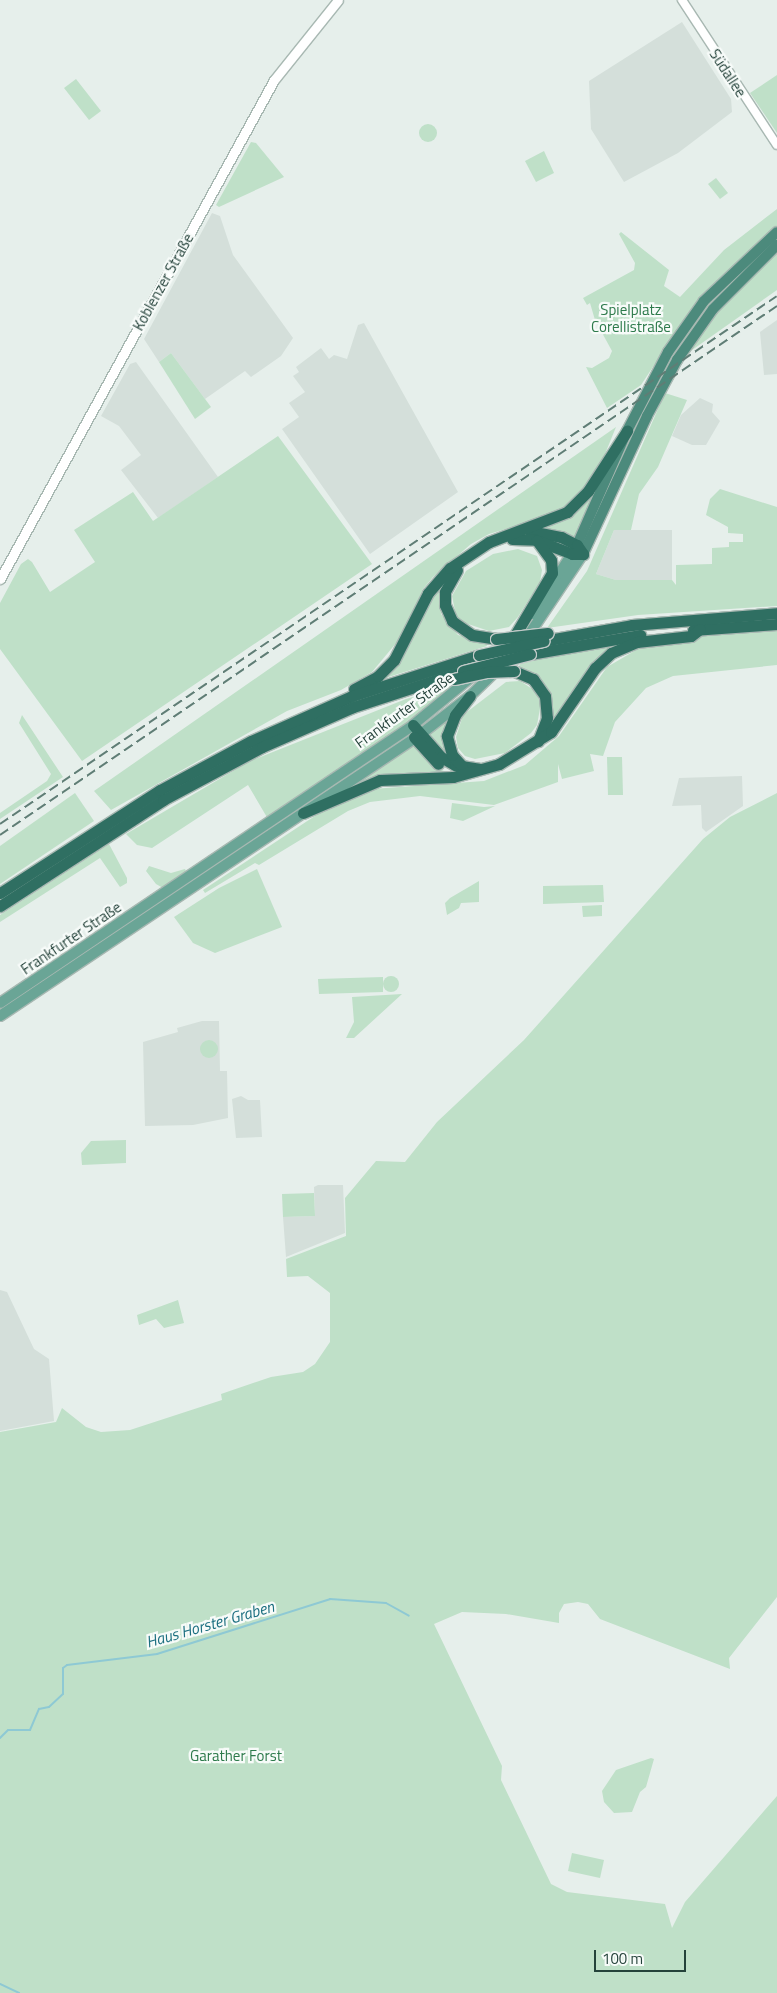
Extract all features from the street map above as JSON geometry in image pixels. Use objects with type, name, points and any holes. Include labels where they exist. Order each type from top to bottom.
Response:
[{"type":"highway","name":"Frankfurter Straße","points":[[577,551],[627,431],[668,352],[699,308],[734,270],[777,232]]},
{"type":"highway","name":"Frankfurter Straße","points":[[577,551],[677,360],[713,309],[777,245]]},
{"type":"highway","points":[[302,717],[306,709],[361,686],[378,676],[394,660],[428,593],[450,568],[489,542],[525,530],[567,512],[588,491],[627,431]]},
{"type":"highway","points":[[525,530],[553,534],[577,551]]},
{"type":"highway","points":[[545,637],[496,639],[472,635],[452,622],[445,605],[449,580],[469,560],[492,546],[510,539],[536,540],[577,551]]},
{"type":"highway","points":[[515,635],[552,573],[551,560],[536,540]]},
{"type":"highway","points":[[0,893],[99,834],[187,774],[302,717],[389,683],[479,655],[585,628],[595,631],[777,613]]},
{"type":"highway","points":[[119,821],[262,747],[353,707],[463,671],[530,654],[596,641],[700,629],[777,624]]},
{"type":"highway","points":[[303,813],[380,780],[485,769],[515,756],[551,732],[595,668],[610,653],[638,642],[691,636],[700,629]]},
{"type":"highway","points":[[430,681],[438,684],[487,672],[514,671],[532,679],[545,696],[547,718],[538,741]]},
{"type":"highway","points":[[467,771],[452,755],[447,736],[454,715],[470,696]]},
{"type":"highway","points":[[412,725],[438,764],[467,771]]},
{"type":"highway","points":[[0,906],[99,834]]},
{"type":"main road","name":"Koblenzer Straße","points":[[1,576],[269,88],[286,62],[338,0]]},
{"type":"main road","name":"Frankfurter Straße","points":[[0,1003],[412,725],[460,689],[515,635],[577,551]]},
{"type":"main road","name":"Frankfurter Straße","points":[[0,1016],[418,736],[470,696],[511,658],[545,614],[577,551]]},
{"type":"street","name":"Südallee","points":[[682,0],[777,145]]},
{"type":"shaded area","points":[[682,22],[731,99],[732,112],[678,153],[624,182],[591,129],[589,81]]},
{"type":"shaded area","points":[[212,213],[220,216],[233,255],[293,338],[281,356],[251,377],[245,371],[205,399],[171,353],[159,362],[144,339]]},
{"type":"shaded area","points":[[777,320],[777,374],[764,375],[760,332]]},
{"type":"shaded area","points":[[364,323],[458,492],[370,554],[282,429],[299,417],[289,403],[305,392],[293,376],[299,372],[296,367],[321,348],[329,359],[334,355],[347,359],[358,325]]},
{"type":"shaded area","points":[[136,362],[218,477],[158,518],[121,470],[141,455],[119,426],[101,416],[130,364]]},
{"type":"shaded area","points":[[700,398],[713,404],[712,412],[720,421],[706,445],[692,445],[672,436],[681,415]]},
{"type":"shaded area","points":[[614,530],[672,530],[672,580],[616,580],[596,574]]},
{"type":"shaded area","points":[[742,776],[743,806],[706,832],[702,828],[701,805],[672,806],[679,778]]},
{"type":"shaded area","points":[[202,1021],[219,1021],[220,1071],[227,1071],[228,1118],[193,1125],[145,1126],[143,1042],[178,1032],[177,1028]]},
{"type":"shaded area","points":[[241,1096],[248,1100],[260,1100],[262,1137],[236,1138],[232,1099]]},
{"type":"shaded area","points":[[318,1185],[343,1185],[345,1233],[286,1257],[283,1217],[315,1216],[314,1187]]},
{"type":"shaded area","points":[[0,1290],[7,1292],[34,1349],[49,1359],[54,1421],[0,1431]]},
{"type":"green space","points":[[777,75],[777,133],[750,93]]},
{"type":"green space","points":[[76,79],[101,111],[89,120],[64,88]]},
{"type":"green space","points":[[428,124],[434,127],[437,133],[434,139],[428,142],[422,139],[419,133],[422,127]]},
{"type":"green space","points":[[251,142],[256,143],[284,177],[219,207],[216,205]]},
{"type":"green space","points":[[544,151],[554,173],[536,182],[525,161]]},
{"type":"green space","points":[[716,178],[728,193],[720,199],[708,184]]},
{"type":"green space","name":"Spielplatz Corellistraße","points":[[777,209],[777,227],[694,305],[641,385],[607,408],[586,367],[592,368],[609,358],[612,351],[595,320],[590,303],[587,305],[583,298],[634,270],[635,263],[619,234],[621,232],[669,270],[664,286],[680,297],[724,250]]},
{"type":"green space","points":[[777,251],[777,290],[685,355],[713,315]]},
{"type":"green space","points":[[171,353],[211,407],[195,419],[159,362]]},
{"type":"green space","points":[[665,393],[687,400],[658,467],[639,494],[631,530],[614,530],[596,574],[616,580],[672,580],[676,585],[676,565],[712,564],[712,548],[729,547],[729,542],[743,542],[743,534],[728,533],[728,527],[706,515],[710,499],[720,489],[777,507],[777,606],[638,615],[547,628],[587,571]]},
{"type":"green space","points":[[616,427],[603,459],[585,487],[565,507],[547,517],[489,534],[471,544],[433,577],[423,589],[402,636],[372,672],[341,690],[287,711],[111,810],[94,791]]},
{"type":"green space","points":[[278,436],[372,564],[82,761],[0,649],[0,603],[21,564],[28,559],[32,562],[50,592],[95,562],[74,530],[133,492],[153,521]]},
{"type":"green space","points":[[602,476],[574,541],[537,529],[560,520]]},
{"type":"green space","points":[[518,549],[537,556],[542,570],[540,582],[518,617],[509,627],[489,631],[462,622],[456,616],[452,596],[466,571],[493,554]]},
{"type":"green space","points":[[447,577],[440,595],[441,614],[458,635],[486,642],[487,646],[379,680],[397,665],[422,615]]},
{"type":"green space","points":[[777,631],[777,665],[673,676],[646,688],[615,722],[603,756],[590,754],[594,771],[562,779],[558,764],[558,782],[494,805],[420,796],[370,802],[348,811],[259,865],[255,863],[205,893],[203,890],[330,806],[372,789],[484,781],[525,765],[559,736],[607,667],[643,646],[691,637]]},
{"type":"green space","points":[[619,645],[550,729],[551,701],[517,669],[521,663]]},
{"type":"green space","points":[[520,681],[534,690],[541,703],[537,725],[531,733],[505,753],[475,759],[465,756],[458,748],[456,737],[463,715],[506,682]]},
{"type":"green space","points":[[454,685],[415,720],[268,819],[248,785],[152,848],[137,845],[126,834],[250,761],[406,699]]},
{"type":"green space","points":[[22,715],[63,777],[0,819],[0,813],[47,781],[51,774],[19,723]]},
{"type":"green space","points":[[453,715],[450,755],[445,754],[428,734]]},
{"type":"green space","points":[[415,743],[437,768],[451,774],[405,774],[342,792]]},
{"type":"green space","points":[[607,757],[622,757],[623,795],[608,795]]},
{"type":"green space","points":[[75,793],[94,821],[0,884],[0,846]]},
{"type":"green space","name":"Garather Forst","points":[[777,793],[777,1597],[729,1658],[730,1669],[600,1619],[588,1604],[578,1602],[564,1604],[559,1613],[559,1623],[506,1614],[462,1612],[434,1624],[502,1766],[501,1780],[551,1884],[567,1892],[665,1904],[672,1928],[685,1902],[777,1796],[777,1993],[0,1993],[0,1432],[56,1422],[62,1408],[86,1427],[101,1432],[130,1430],[222,1400],[221,1394],[271,1377],[303,1372],[315,1364],[330,1342],[330,1293],[308,1276],[287,1277],[286,1259],[346,1236],[345,1198],[376,1161],[405,1162],[437,1122],[524,1040],[703,839],[730,817]]},
{"type":"green space","points":[[452,803],[484,807],[495,806],[463,821],[450,818]]},
{"type":"green space","points":[[109,844],[127,878],[127,883],[120,887],[100,858],[0,922],[0,915]]},
{"type":"green space","points":[[149,866],[171,873],[185,869],[187,873],[163,888],[156,884],[146,871]]},
{"type":"green space","points":[[257,869],[282,927],[215,953],[193,943],[174,917],[219,888]]},
{"type":"green space","points":[[479,881],[479,902],[461,903],[459,908],[447,915],[445,903]]},
{"type":"green space","points":[[603,885],[604,902],[543,904],[543,886]]},
{"type":"green space","points":[[602,905],[602,916],[583,917],[582,906]]},
{"type":"green space","points":[[391,976],[399,984],[391,992],[383,984]]},
{"type":"green space","points":[[383,977],[383,992],[319,994],[318,979]]},
{"type":"green space","points":[[402,994],[354,1038],[346,1038],[354,1022],[352,997]]},
{"type":"green space","points":[[209,1040],[217,1045],[218,1049],[213,1057],[209,1058],[201,1053],[200,1049],[205,1041]]},
{"type":"green space","points":[[126,1140],[126,1163],[82,1165],[81,1153],[91,1141]]},
{"type":"green space","points":[[314,1193],[315,1216],[283,1217],[282,1194]]},
{"type":"green space","points":[[178,1300],[184,1323],[164,1328],[156,1319],[139,1325],[137,1315]]},
{"type":"green space","points":[[651,1758],[654,1759],[646,1787],[640,1792],[632,1812],[614,1813],[604,1802],[602,1791],[616,1770]]},
{"type":"green space","points":[[572,1853],[604,1860],[600,1878],[568,1871]]},
{"type":"waterway","name":"Haus Horster Graben","points":[[0,1738],[8,1730],[30,1730],[39,1709],[49,1707],[63,1694],[63,1668],[67,1665],[157,1654],[330,1599],[386,1603],[409,1616]]},
{"type":"waterway","points":[[0,1984],[19,1993]]},
{"type":"railway","points":[[0,824],[777,296]]},
{"type":"railway","points":[[0,835],[777,306]]}]
